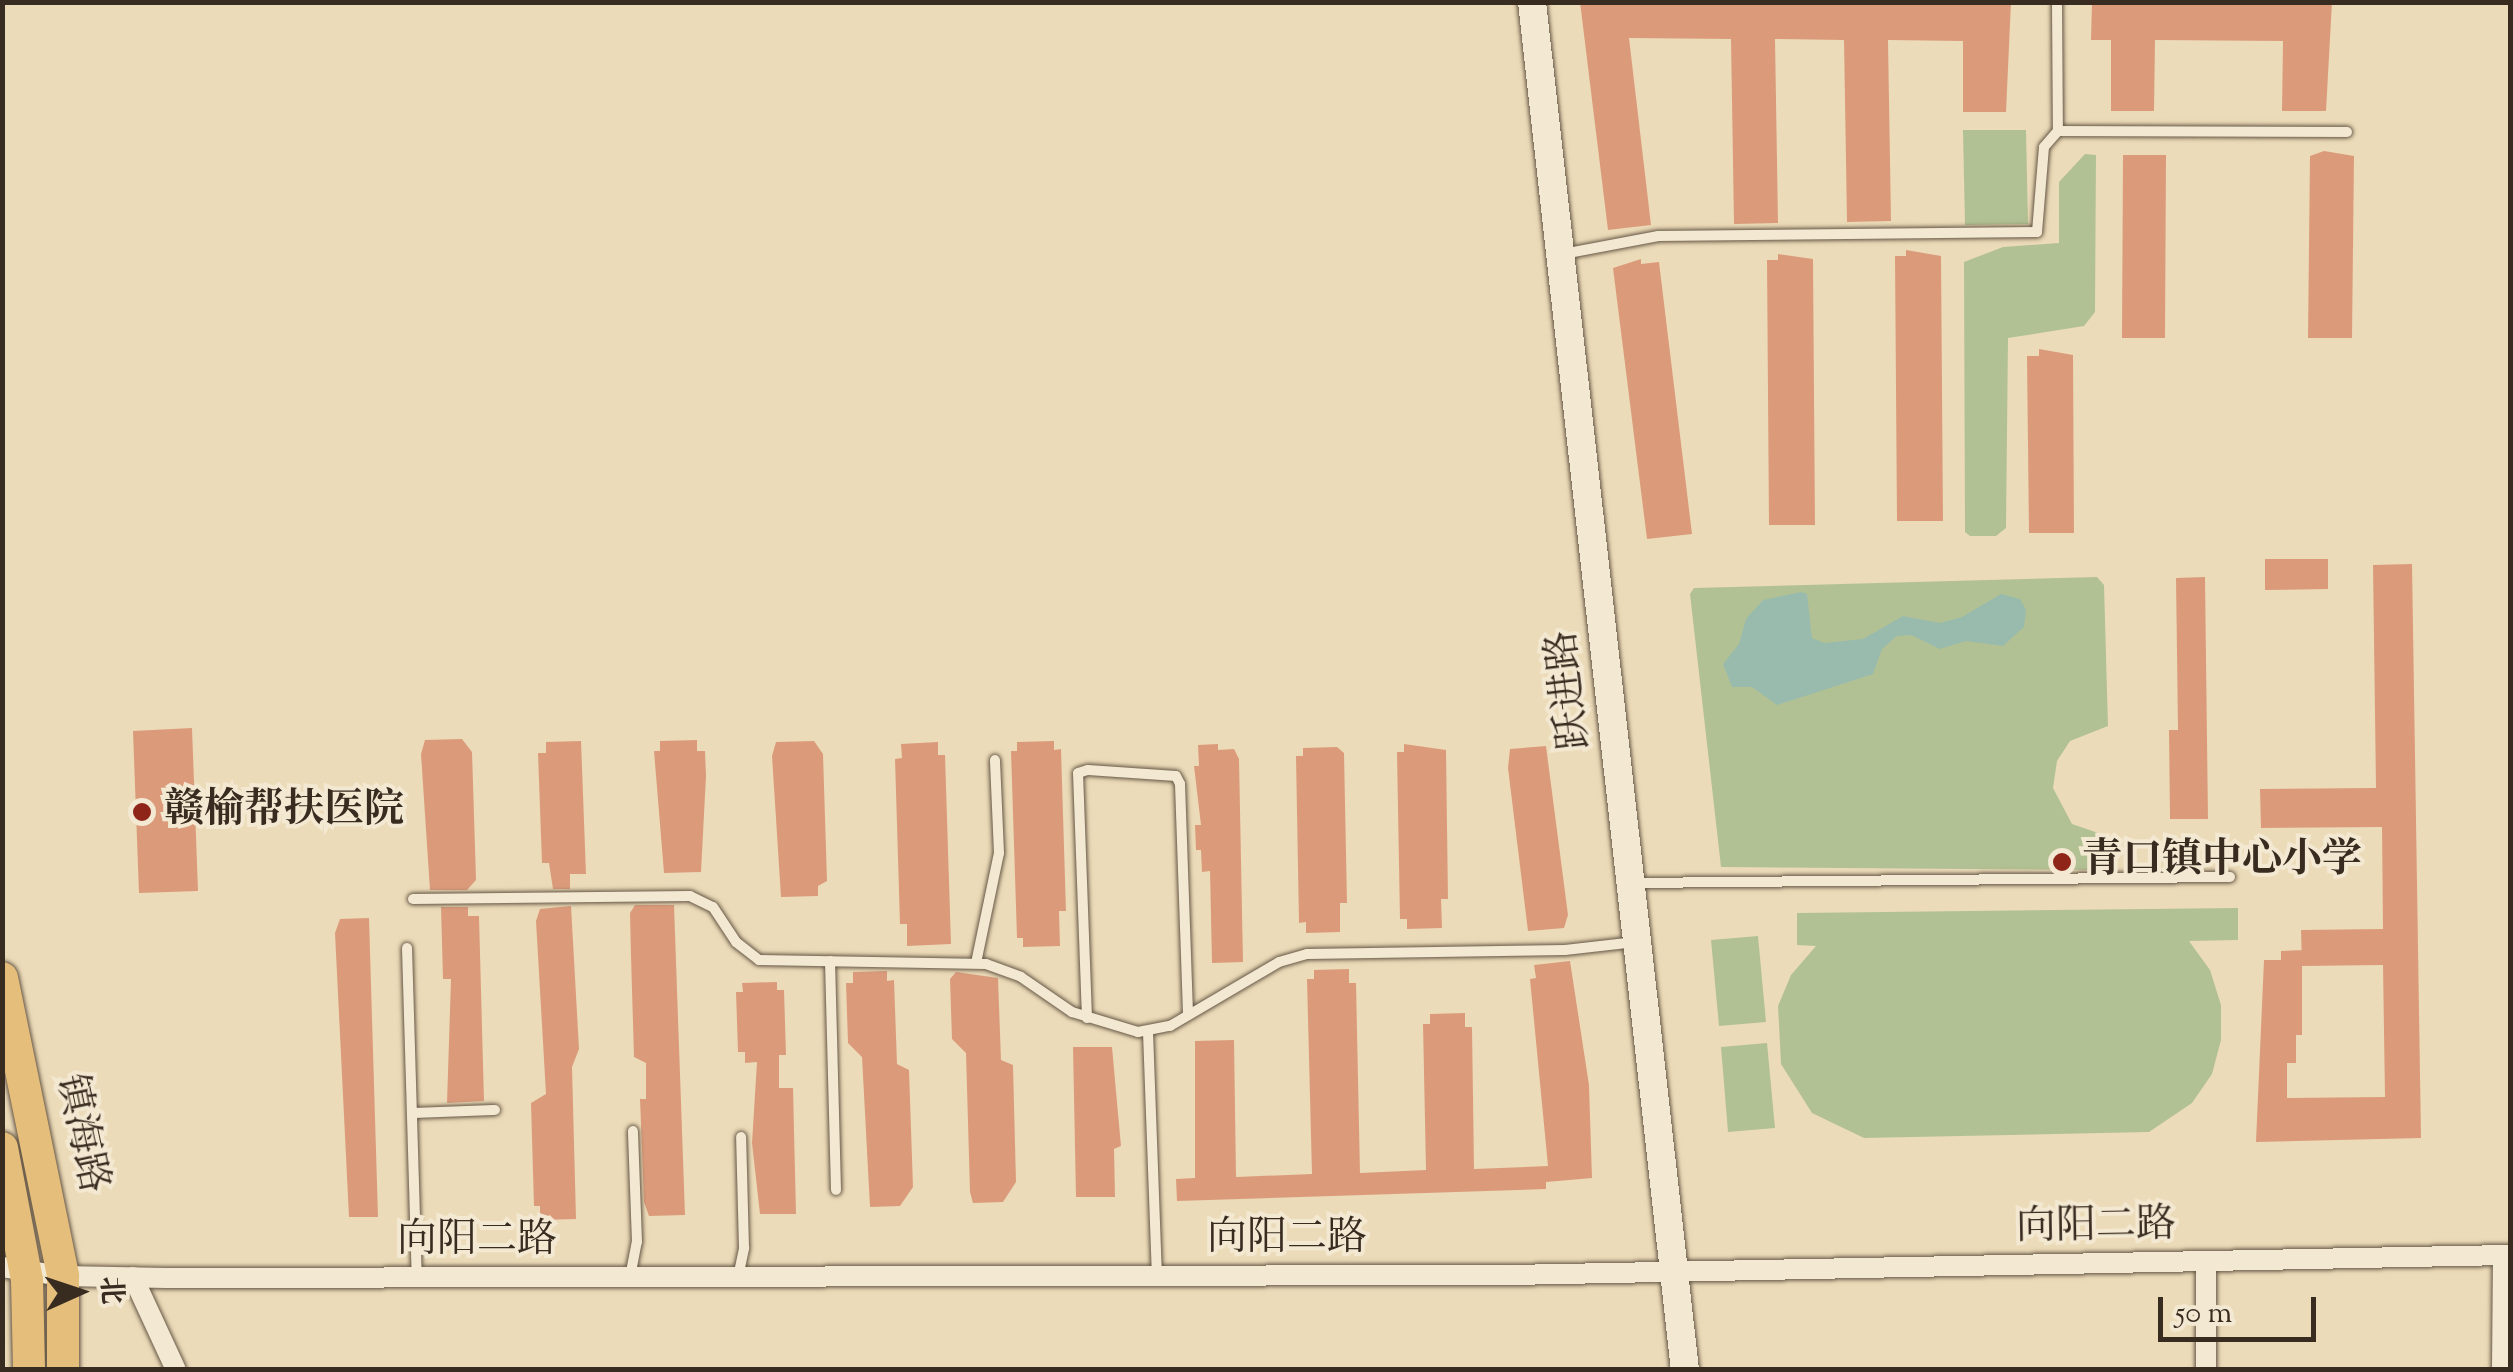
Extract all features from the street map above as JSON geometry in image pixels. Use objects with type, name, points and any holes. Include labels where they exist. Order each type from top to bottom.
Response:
[{"type":"main road","name":"镇海路","points":[[2,978],[63,1276],[63,1370]]},
{"type":"main road","name":"镇海路","points":[[2,1148],[29,1370]]},
{"type":"street","name":"跃进路","points":[[1532,2],[1634,883],[1685,1370]]},
{"type":"street","name":"向阳二路","points":[[14,1267],[63,1276],[133,1277],[1157,1276],[1676,1272],[2507,1255]]},
{"type":"street","points":[[2502,1370],[2507,1255]]},
{"type":"street","points":[[2206,1261],[2206,1370]]},
{"type":"street","points":[[133,1277],[176,1370]]},
{"type":"lane","points":[[1561,254],[1658,236],[2037,232],[2044,146],[2058,131],[2058,2]]},
{"type":"lane","points":[[2058,131],[2348,132]]},
{"type":"lane","points":[[976,963],[999,852],[994,760]]},
{"type":"lane","points":[[1087,1018],[1078,772],[1088,770],[1176,776],[1180,784],[1188,1015]]},
{"type":"lane","points":[[1634,883],[2230,877]]},
{"type":"lane","points":[[413,899],[690,896],[714,907],[736,942],[759,960],[976,963],[1022,976],[1087,1018],[1148,1032],[1188,1015],[1279,962],[1307,954],[1565,950],[1640,941]]},
{"type":"lane","points":[[407,948],[417,1277]]},
{"type":"lane","points":[[830,961],[836,1190]]},
{"type":"lane","points":[[1148,1032],[1157,1276]]},
{"type":"lane","points":[[412,1113],[495,1110]]},
{"type":"lane","points":[[630,1277],[637,1242],[633,1131]]},
{"type":"lane","points":[[738,1277],[744,1248],[741,1137]]},
{"type":"green space","points":[[1963,130],[2026,130],[2028,224],[1965,225]]},
{"type":"green space","points":[[2085,154],[2096,155],[2095,312],[2084,326],[2008,338],[2006,528],[1996,536],[1970,536],[1965,532],[1964,262],[2003,247],[2059,243],[2059,182]]},
{"type":"green space","points":[[2097,577],[2104,585],[2108,726],[2070,741],[2057,761],[2053,788],[2072,824],[2110,837],[2111,870],[1721,867],[1690,594],[1694,588]]},
{"type":"green space","points":[[2238,908],[2238,940],[2189,941],[2210,970],[2221,1005],[2221,1040],[2212,1074],[2192,1103],[2149,1132],[1864,1138],[1812,1113],[1781,1064],[1778,1006],[1791,975],[1816,946],[1797,945],[1797,913]]},
{"type":"green space","points":[[1758,936],[1766,1022],[1719,1026],[1711,940]]},
{"type":"green space","points":[[1767,1043],[1775,1128],[1728,1132],[1721,1047]]},
{"type":"shaded area","points":[[1807,594],[1812,638],[1824,643],[1863,639],[1903,616],[1940,623],[1962,617],[2001,594],[2020,599],[2026,610],[2024,627],[2003,646],[1966,641],[1940,649],[1911,635],[1897,636],[1882,649],[1873,674],[1777,705],[1752,687],[1732,687],[1723,664],[1739,644],[1746,619],[1763,600]]},
{"type":"building","points":[[1580,2],[2011,2],[2006,112],[1963,112],[1963,41],[1888,40],[1891,221],[1847,222],[1844,40],[1775,39],[1778,223],[1734,224],[1731,39],[1629,38],[1651,225],[1608,230]]},
{"type":"building","points":[[2092,2],[2332,2],[2326,111],[2282,111],[2283,41],[2155,40],[2154,111],[2111,111],[2111,40],[2091,40]]},
{"type":"building","points":[[2324,151],[2354,156],[2352,338],[2308,338],[2310,156]]},
{"type":"building","points":[[2123,155],[2166,155],[2165,338],[2122,338]]},
{"type":"building","points":[[1906,250],[1941,256],[1943,521],[1897,521],[1895,256],[1906,256]]},
{"type":"building","points":[[1778,254],[1813,259],[1815,525],[1769,525],[1767,260],[1778,260]]},
{"type":"building","points":[[1641,259],[1641,264],[1659,262],[1692,534],[1647,539],[1613,268]]},
{"type":"building","points":[[2039,349],[2073,355],[2074,533],[2029,533],[2027,356],[2039,356]]},
{"type":"building","points":[[2265,559],[2328,559],[2328,589],[2265,590]]},
{"type":"building","points":[[2412,564],[2421,1138],[2256,1142],[2264,960],[2281,960],[2281,951],[2302,950],[2301,930],[2383,929],[2382,827],[2261,828],[2260,789],[2376,788],[2373,565]],"holes":[[[2383,965],[2385,1097],[2287,1098],[2287,1063],[2296,1063],[2296,1035],[2302,1035],[2302,966]]]},
{"type":"building","points":[[2205,577],[2208,819],[2170,819],[2169,730],[2178,730],[2176,578]]},
{"type":"building","points":[[192,728],[198,891],[139,893],[133,731]]},
{"type":"building","points":[[462,739],[472,752],[476,880],[467,890],[430,890],[421,754],[425,740]]},
{"type":"building","points":[[697,740],[697,751],[705,751],[706,776],[701,872],[664,873],[654,751],[660,751],[660,741]]},
{"type":"building","points":[[581,741],[586,874],[570,874],[570,889],[553,889],[549,863],[542,863],[538,753],[546,753],[546,742]]},
{"type":"building","points":[[814,741],[823,754],[827,881],[818,886],[818,896],[781,897],[772,756],[776,742]]},
{"type":"building","points":[[1054,741],[1054,750],[1061,749],[1066,911],[1059,911],[1060,946],[1023,947],[1023,938],[1017,938],[1011,751],[1017,751],[1017,742]]},
{"type":"building","points":[[938,742],[938,755],[945,755],[951,944],[907,946],[907,924],[900,924],[895,759],[902,758],[901,744]]},
{"type":"building","points":[[1218,744],[1218,750],[1234,749],[1239,759],[1243,962],[1212,963],[1210,871],[1202,872],[1201,850],[1196,850],[1195,825],[1201,825],[1194,766],[1199,766],[1198,745]]},
{"type":"building","points":[[1404,744],[1446,750],[1448,899],[1441,899],[1442,928],[1407,929],[1407,919],[1400,919],[1397,752],[1404,752]]},
{"type":"building","points":[[1546,746],[1568,915],[1564,928],[1528,931],[1508,768],[1510,749]]},
{"type":"building","points":[[1337,747],[1344,753],[1347,903],[1340,903],[1340,932],[1306,933],[1306,922],[1299,923],[1296,756],[1303,756],[1303,748]]},
{"type":"building","points":[[635,905],[674,905],[685,1215],[649,1216],[644,1202],[640,1099],[646,1099],[646,1063],[634,1057],[630,913]]},
{"type":"building","points":[[571,906],[579,1049],[572,1067],[576,1219],[540,1220],[540,1206],[534,1206],[531,1103],[546,1094],[536,921],[540,909]]},
{"type":"building","points":[[441,907],[468,907],[468,916],[479,916],[484,1101],[447,1103],[451,979],[443,979]]},
{"type":"building","points":[[369,918],[378,1217],[349,1217],[335,933],[340,919]]},
{"type":"building","points":[[1570,961],[1589,1085],[1592,1178],[1546,1182],[1546,1189],[1177,1201],[1176,1179],[1195,1178],[1195,1041],[1234,1040],[1236,1177],[1312,1174],[1307,979],[1314,979],[1314,970],[1349,969],[1349,983],[1356,983],[1360,1173],[1426,1170],[1423,1024],[1430,1024],[1430,1014],[1465,1013],[1465,1027],[1472,1027],[1474,1169],[1548,1166],[1530,979],[1536,978],[1534,965]]},
{"type":"building","points":[[887,971],[887,981],[894,980],[897,1064],[909,1070],[913,1187],[900,1206],[870,1207],[862,1057],[848,1043],[846,983],[853,983],[853,972]]},
{"type":"building","points":[[956,972],[998,978],[1001,1060],[1013,1065],[1016,1182],[1003,1202],[973,1203],[970,1192],[966,1053],[952,1039],[950,979]]},
{"type":"building","points":[[777,982],[777,990],[784,990],[786,1055],[779,1055],[779,1088],[793,1088],[796,1214],[760,1214],[752,1143],[757,1062],[745,1063],[745,1052],[738,1052],[736,992],[743,992],[742,983]]},
{"type":"building","points":[[1073,1047],[1112,1047],[1121,1146],[1114,1149],[1115,1197],[1076,1197]]},
{"type":"place","name":"赣榆帮扶医院","points":[[142,812]]},
{"type":"place","name":"青口镇中心小学","points":[[2062,862]]}]
